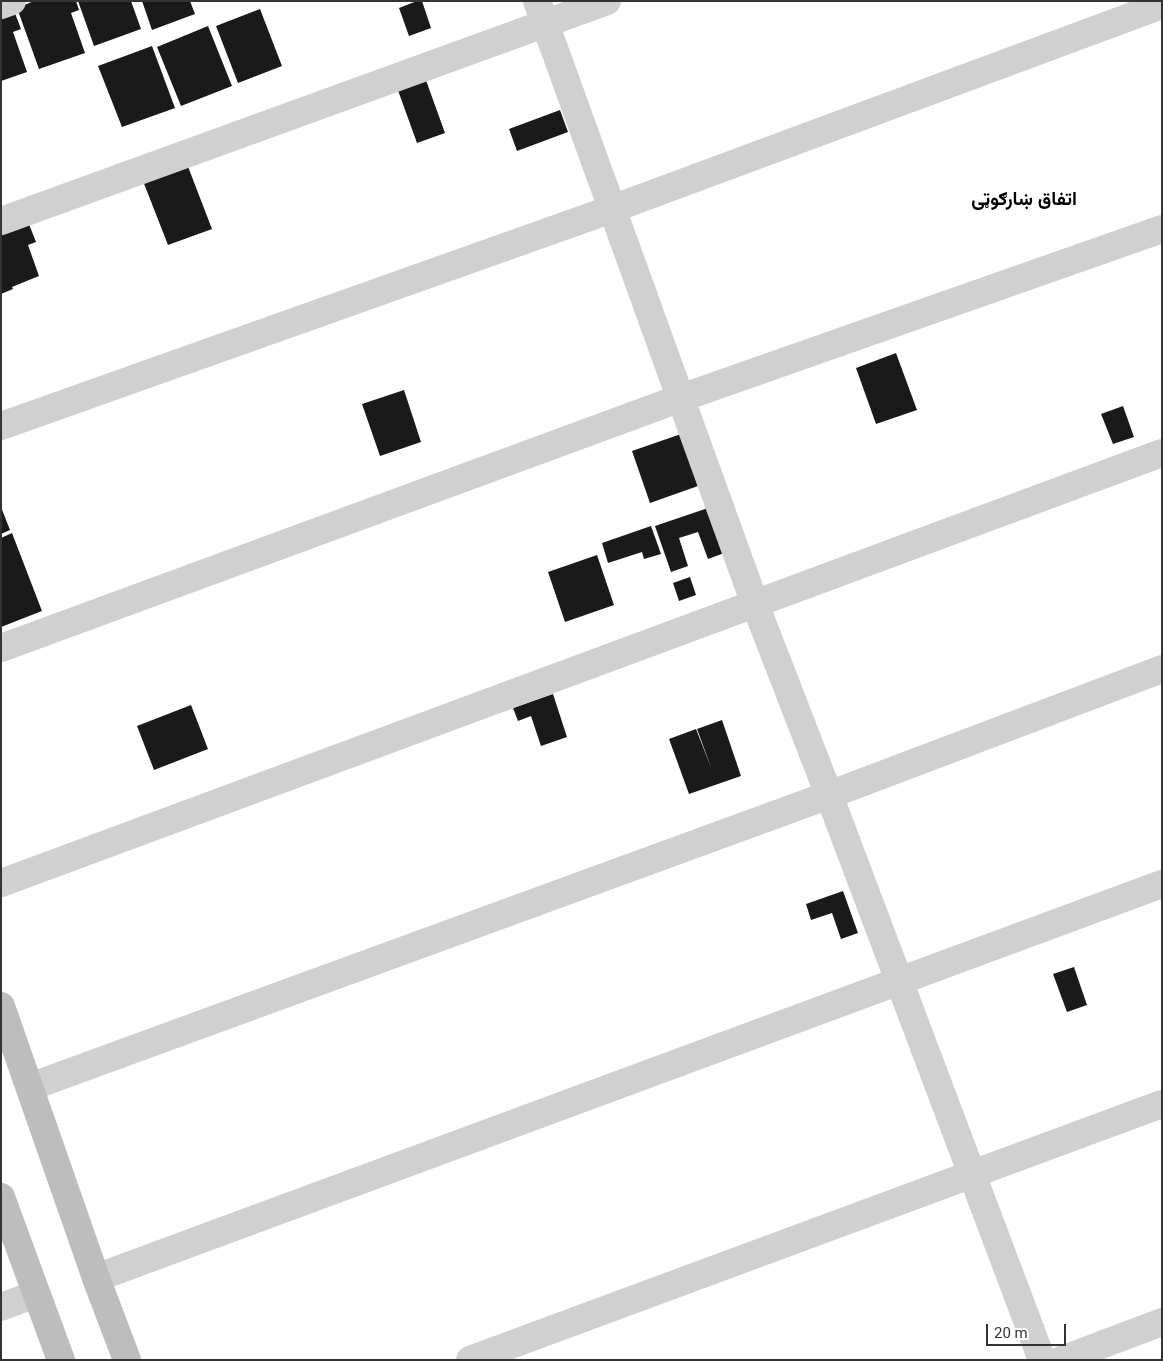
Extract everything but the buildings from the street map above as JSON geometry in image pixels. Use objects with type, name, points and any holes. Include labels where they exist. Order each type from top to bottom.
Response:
[{"type":"main road","points":[[1,1006],[96,1278],[127,1360]]},
{"type":"main road","points":[[1,1196],[60,1360]]},
{"type":"street","points":[[1,5],[12,1]]},
{"type":"street","points":[[1,221],[541,13],[607,1]]},
{"type":"street","points":[[1,426],[612,209],[1162,5]]},
{"type":"street","points":[[541,13],[755,604],[973,1174],[1042,1360]]},
{"type":"street","points":[[1,648],[681,398],[1162,229]]},
{"type":"street","points":[[1,884],[1162,454]]},
{"type":"street","points":[[30,1086],[829,796],[1162,669]]},
{"type":"street","points":[[96,1278],[1162,884]]},
{"type":"street","points":[[470,1360],[1162,1104]]},
{"type":"street","points":[[1,1307],[36,1294]]},
{"type":"street","points":[[1061,1360],[1162,1322]]},
{"type":"district","name":"اتفاق ښارګوټی","points":[[1024,200]]}]
